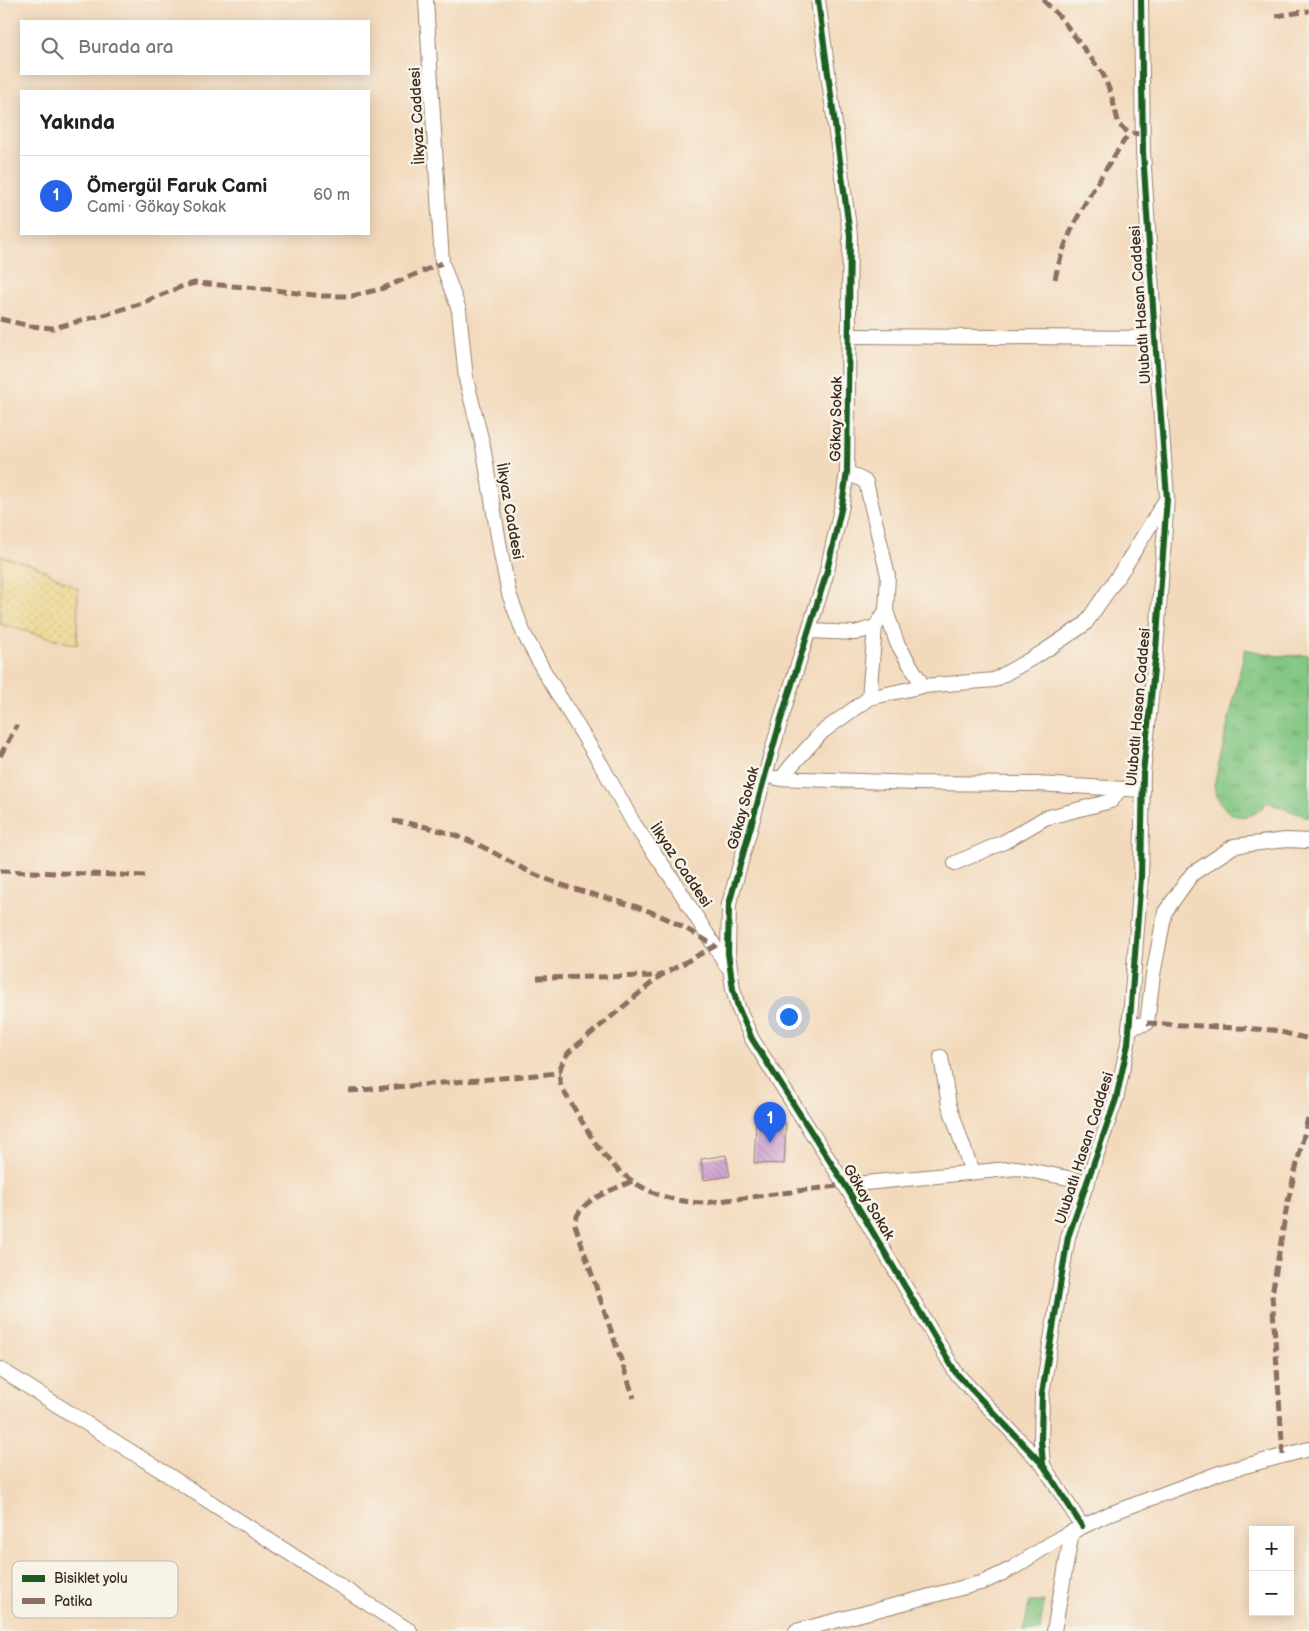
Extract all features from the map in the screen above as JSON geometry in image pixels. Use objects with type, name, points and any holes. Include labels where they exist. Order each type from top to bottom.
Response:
[{"type":"street","name":"İlkyaz Caddesi","points":[[426,0],[442,263],[459,310],[466,379],[483,446],[509,594],[524,634],[541,667],[602,766],[634,824],[674,880],[730,971]]},
{"type":"street","name":"Gökay Sokak","points":[[818,0],[850,235],[847,472],[835,538],[809,631],[780,719],[729,904],[727,937],[730,971],[738,1007],[752,1039],[845,1185],[956,1373],[1043,1465],[1077,1529]]},
{"type":"street","name":"Ulubatlı Hasan Caddesi","points":[[1043,1465],[1040,1416],[1044,1372],[1068,1237],[1116,1099],[1123,1073],[1129,1028],[1141,877],[1143,773],[1156,650],[1167,498],[1143,152],[1141,0]]},
{"type":"street","points":[[850,336],[1155,338]]},
{"type":"street","points":[[847,472],[866,482],[888,576],[886,611],[897,644],[923,686]]},
{"type":"street","points":[[781,779],[822,732],[869,698],[923,686],[994,680],[1043,652],[1085,624],[1125,566],[1167,498]]},
{"type":"street","points":[[869,698],[875,627],[886,611]]},
{"type":"street","points":[[809,631],[855,632],[875,627]]},
{"type":"street","points":[[764,778],[916,783],[1037,784],[1143,790]]},
{"type":"street","points":[[955,863],[1004,842],[1045,818],[1111,801],[1120,789]]},
{"type":"street","points":[[1129,1028],[1147,1023],[1153,975],[1165,912],[1192,874],[1234,846],[1286,840],[1309,841]]},
{"type":"street","points":[[941,1057],[949,1104],[972,1172]]},
{"type":"street","points":[[845,1185],[1018,1168],[1088,1182]]},
{"type":"street","points":[[0,1369],[165,1472],[410,1631]]},
{"type":"street","points":[[796,1631],[984,1582],[1014,1568],[1077,1529],[1109,1514],[1222,1472],[1309,1449]]},
{"type":"street","points":[[1054,1631],[1077,1529]]},
{"type":"green space","points":[[1245,649],[1279,656],[1309,655],[1309,818],[1267,802],[1251,815],[1243,817],[1228,811],[1217,796],[1214,785]]},
{"type":"green space","points":[[1029,1602],[1044,1602],[1040,1631],[1024,1631]]},
{"type":"sand","points":[[0,556],[36,566],[78,589],[77,645],[0,624]]},
{"type":"building","points":[[756,1121],[786,1123],[784,1164],[754,1163]]},
{"type":"building","points":[[726,1155],[730,1176],[704,1180],[701,1159]]},
{"type":"marked path","points":[[1043,0],[1061,18],[1103,74],[1111,94],[1119,125],[1129,133],[1143,134]]},
{"type":"marked path","points":[[1276,16],[1309,11]]},
{"type":"marked path","points":[[1055,279],[1067,239],[1085,203],[1129,133]]},
{"type":"marked path","points":[[0,319],[30,326],[53,328],[139,304],[195,283],[322,296],[352,296],[381,289],[442,263]]},
{"type":"marked path","points":[[0,756],[17,725]]},
{"type":"marked path","points":[[393,821],[457,836],[539,876],[660,916],[715,946],[660,976],[569,1052],[560,1069],[561,1084],[564,1091],[598,1147],[621,1173],[639,1186],[657,1194],[675,1200],[704,1203],[845,1185]]},
{"type":"marked path","points":[[0,871],[146,876]]},
{"type":"marked path","points":[[537,978],[660,976]]},
{"type":"marked path","points":[[1147,1023],[1273,1030],[1309,1039]]},
{"type":"marked path","points":[[349,1091],[560,1073]]},
{"type":"marked path","points":[[1283,1455],[1272,1295],[1287,1205],[1309,1114]]},
{"type":"marked path","points":[[632,1181],[596,1197],[588,1203],[577,1216],[575,1225],[634,1398]]},
{"type":"cycle path","points":[[818,0],[850,235],[847,472],[842,505],[826,575],[781,719],[729,904],[728,953],[733,989],[738,1007],[752,1039],[845,1185],[956,1373],[1043,1465],[1082,1526]]},
{"type":"cycle path","points":[[1043,1465],[1041,1440],[1042,1394],[1068,1237],[1116,1099],[1128,1044],[1141,877],[1143,773],[1156,650],[1167,498],[1143,152],[1141,0]]},
{"type":"place","name":"Ömergül Faruk Cami","points":[[770,1143]]}]
